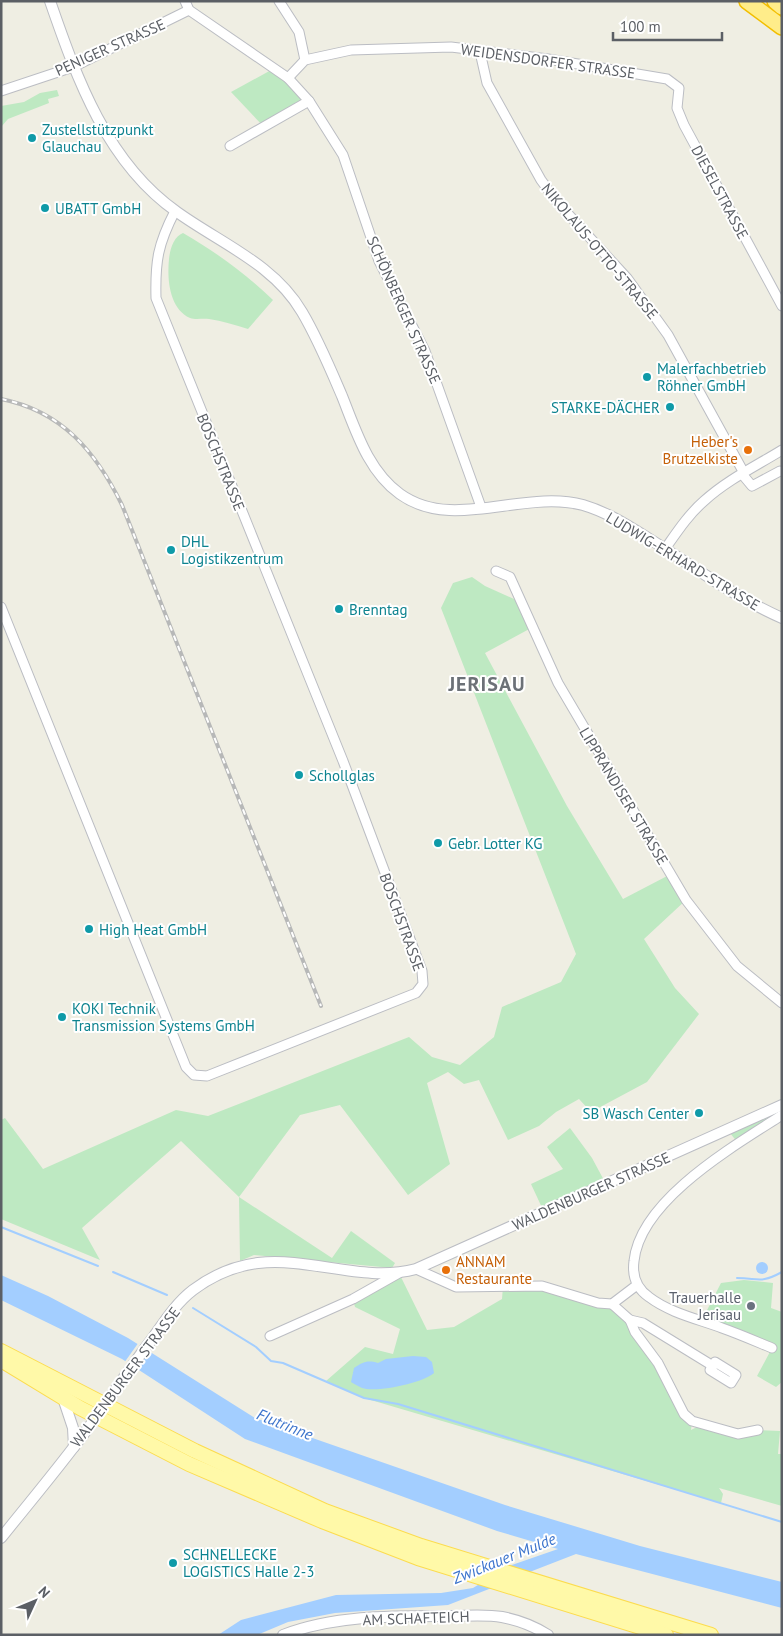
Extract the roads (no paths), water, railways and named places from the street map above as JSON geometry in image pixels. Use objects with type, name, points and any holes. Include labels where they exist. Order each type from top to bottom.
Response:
[{"type":"highway","points":[[747,1],[782,27]]},
{"type":"highway","points":[[775,1],[782,7]]},
{"type":"main road","points":[[1,1351],[195,1451],[300,1501],[484,1572],[666,1635]]},
{"type":"main road","points":[[1,1360],[96,1416],[238,1486],[418,1558],[484,1572]]},
{"type":"main road","points":[[518,1583],[705,1634]]},
{"type":"street","name":"LUDWIG-ERHARD-STRASSE","points":[[50,1],[73,66],[108,137],[131,170],[175,211],[248,258],[280,283],[301,310],[324,353],[362,445],[379,476],[401,495],[435,510],[547,500],[581,505],[612,516],[753,606],[782,618]]},
{"type":"street","points":[[185,1],[189,10]]},
{"type":"street","points":[[279,1],[300,32],[305,60],[288,78]]},
{"type":"street","name":"PENIGER STRASSE","points":[[1,91],[73,66],[189,10]]},
{"type":"street","name":"SCHÖNBERGER STRASSE","points":[[189,10],[288,78],[309,100],[343,155],[379,261],[425,351],[481,507]]},
{"type":"street","name":"WEIDENSDORFER STRASSE","points":[[305,60],[370,48],[451,47],[480,52],[548,58],[667,79]]},
{"type":"street","name":"NIKOLAUS-OTTO-STRASSE","points":[[480,52],[486,83],[541,180],[573,220],[627,278],[668,335],[743,474]]},
{"type":"street","name":"DIESELSTRASSE","points":[[667,79],[679,88],[677,108],[684,125],[782,306]]},
{"type":"street","points":[[230,146],[309,100]]},
{"type":"street","name":"BOSCHSTRASSE","points":[[1,607],[186,1067],[194,1075],[206,1076],[416,993],[423,984],[422,971],[339,753],[156,298],[155,266],[162,237],[175,211]]},
{"type":"street","points":[[665,549],[684,522],[704,501],[782,450]]},
{"type":"street","points":[[743,474],[752,486],[780,471]]},
{"type":"street","name":"LIPPRANDISER STRASSE","points":[[496,571],[510,576],[558,683],[686,900],[719,946],[737,966],[782,1003]]},
{"type":"street","name":"WALDENBURGER STRASSE","points":[[1,1538],[74,1446],[169,1315],[192,1291],[212,1277],[249,1264],[284,1263],[374,1275],[399,1273],[416,1269],[782,1105]]},
{"type":"street","points":[[772,1348],[667,1308],[648,1296],[636,1285],[632,1271],[634,1253],[640,1234],[659,1208],[682,1184],[782,1115]]},
{"type":"street","points":[[416,1269],[456,1287],[542,1286],[598,1302],[612,1304],[630,1320],[635,1332],[658,1363],[684,1414],[692,1421],[738,1434],[758,1430]]},
{"type":"street","name":"WALDENBURGER STRASSE","points":[[270,1336],[353,1299],[399,1273]]},
{"type":"street","points":[[612,1304],[636,1285]]},
{"type":"street","points":[[630,1320],[643,1323],[713,1366]]},
{"type":"street","points":[[63,1398],[73,1428],[74,1446]]},
{"type":"street","name":"AM SCHAFTEICH","points":[[283,1635],[316,1625],[341,1621],[416,1616],[501,1617],[526,1624],[548,1635]]},
{"type":"water","points":[[760,1262],[764,1262],[768,1268],[764,1274],[760,1274],[756,1270],[756,1266]]},
{"type":"water","points":[[1,1275],[48,1296],[128,1338],[255,1418],[505,1505],[640,1546],[782,1582],[782,1608],[576,1554],[527,1573],[498,1589],[489,1589],[448,1605],[335,1613],[288,1622],[257,1635],[218,1635],[241,1620],[336,1595],[441,1593],[473,1588],[509,1566],[558,1549],[497,1531],[245,1439],[122,1359],[1,1300]]},
{"type":"water","points":[[413,1356],[426,1357],[432,1362],[434,1373],[420,1380],[388,1388],[362,1388],[351,1382],[354,1368],[363,1363],[378,1363],[386,1359]]},
{"type":"waterway","points":[[1,1227],[98,1266]]},
{"type":"waterway","points":[[113,1272],[167,1295]]},
{"type":"waterway","points":[[737,1278],[760,1280],[782,1272]]},
{"type":"waterway","points":[[193,1308],[256,1347],[271,1361],[283,1363],[364,1398],[398,1404],[782,1522]]},
{"type":"railway","points":[[1,399],[42,413],[59,424],[88,451],[112,486],[122,505],[321,1006]]},
{"type":"place","name":"Zustellstützpunkt Glauchau","points":[[32,138]]},
{"type":"place","name":"UBATT GmbH","points":[[45,208]]},
{"type":"place","name":"Malerfachbetrieb Röhner GmbH","points":[[647,377]]},
{"type":"place","name":"STARKE-DÄCHER","points":[[670,407]]},
{"type":"place","name":"Heber's Brutzelkiste","points":[[748,450]]},
{"type":"place","name":"DHL Logistikzentrum","points":[[171,550]]},
{"type":"place","name":"Brenntag","points":[[339,609]]},
{"type":"place","name":"Schollglas","points":[[299,775]]},
{"type":"place","name":"Gebr. Lotter KG","points":[[438,843]]},
{"type":"place","name":"High Heat GmbH","points":[[89,929]]},
{"type":"place","name":"KOKI Technik Transmission Systems GmbH","points":[[62,1017]]},
{"type":"place","name":"SB Wasch Center","points":[[699,1113]]},
{"type":"place","name":"ANNAM Restaurante","points":[[446,1270]]},
{"type":"place","name":"Trauerhalle Jerisau","points":[[751,1306]]},
{"type":"place","name":"SCHNELLECKE LOGISTICS Halle 2-3","points":[[173,1563]]},
{"type":"district","name":"JERISAU","points":[[487,684]]},
{"type":"water label","name":"Flutrinne","points":[[285,1424]]},
{"type":"water label","name":"Zwickauer Mulde","points":[[504,1558]]}]
